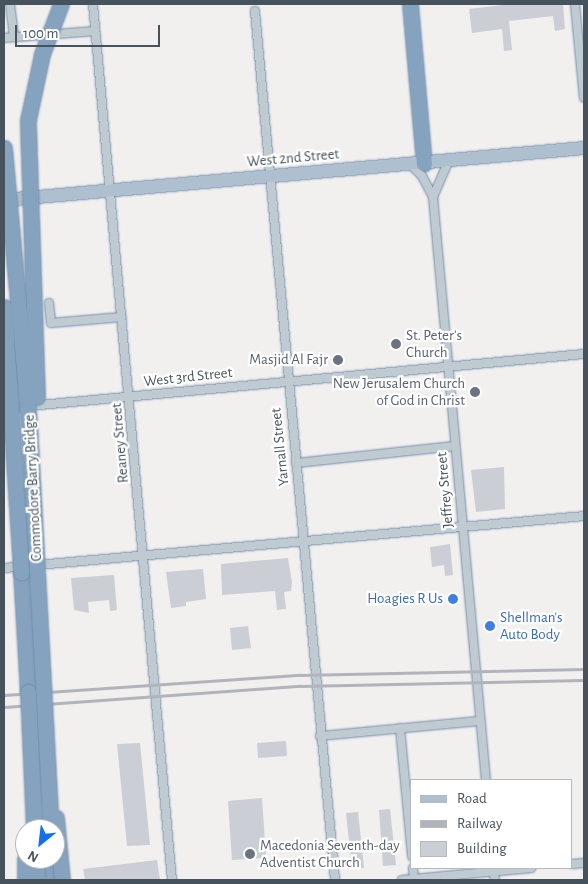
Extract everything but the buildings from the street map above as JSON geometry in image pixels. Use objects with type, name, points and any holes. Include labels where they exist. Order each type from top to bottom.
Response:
[{"type":"highway","points":[[35,513],[39,434],[28,120],[42,54],[61,4]]},
{"type":"highway","points":[[410,4],[413,29],[417,163]]},
{"type":"highway","name":"Commodore Barry Bridge","points":[[4,148],[35,513],[50,819]]},
{"type":"highway","name":"Commodore Barry Bridge","points":[[4,307],[22,572],[34,819]]},
{"type":"highway","points":[[4,436],[22,572]]},
{"type":"highway","points":[[26,819],[28,692]]},
{"type":"highway","points":[[44,707],[62,880]]},
{"type":"main road","name":"West 2nd Street","points":[[4,200],[584,148]]},
{"type":"street","points":[[10,4],[14,37]]},
{"type":"street","name":"Reaney Street","points":[[93,4],[130,397],[142,556],[172,880]]},
{"type":"street","points":[[575,4],[584,98]]},
{"type":"street","name":"Yarnall Street","points":[[255,11],[287,381],[335,880]]},
{"type":"street","points":[[4,38],[95,31]]},
{"type":"street","points":[[433,197],[449,160]]},
{"type":"street","points":[[417,163],[433,197]]},
{"type":"street","name":"Jeffrey Street","points":[[433,197],[486,779]]},
{"type":"street","points":[[49,304],[51,323],[122,317]]},
{"type":"street","name":"West 3rd Street","points":[[4,408],[584,354]]},
{"type":"street","points":[[296,463],[455,446]]},
{"type":"street","points":[[4,568],[584,516]]},
{"type":"street","points":[[320,736],[480,721]]},
{"type":"street","points":[[400,728],[410,835]]},
{"type":"street","points":[[413,869],[414,879]]},
{"type":"street","points":[[402,880],[512,869]]},
{"type":"street","points":[[494,870],[495,880]]},
{"type":"railway","points":[[4,695],[300,675],[584,669]]},
{"type":"railway","points":[[4,707],[300,686],[584,680]]},
{"type":"place","name":"St. Peter's Church","points":[[396,344]]},
{"type":"place","name":"Masjid Al Fajr","points":[[338,360]]},
{"type":"place","name":"New Jerusalem Church of God in Christ","points":[[475,392]]},
{"type":"place","name":"Hoagies R Us","points":[[453,599]]},
{"type":"place","name":"Shellman's Auto Body","points":[[490,626]]},
{"type":"place","name":"Macedonia Seventh-day Adventist Church","points":[[250,854]]}]
